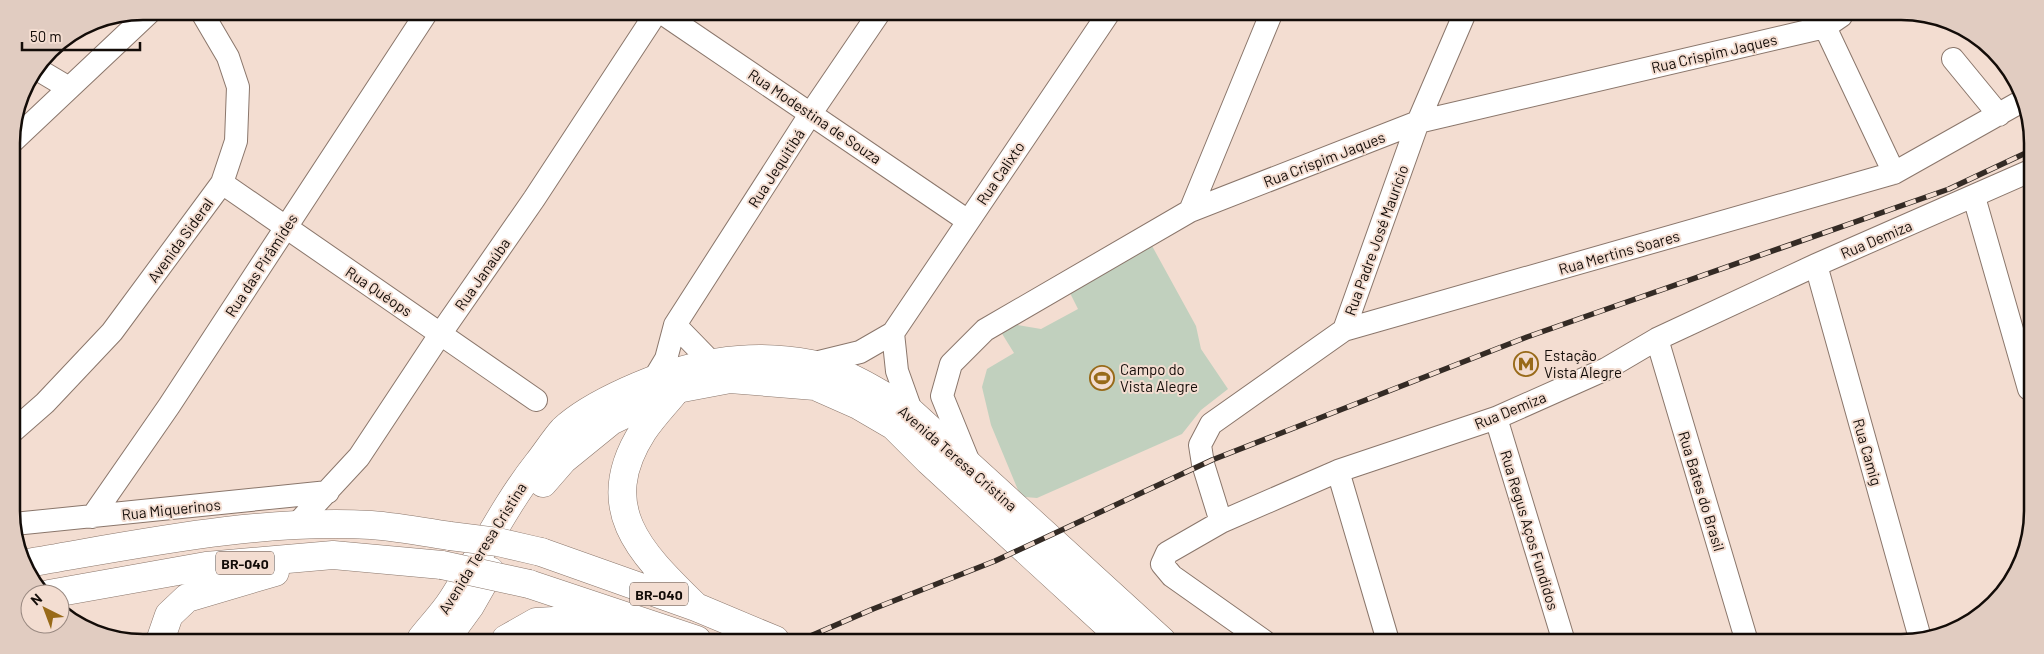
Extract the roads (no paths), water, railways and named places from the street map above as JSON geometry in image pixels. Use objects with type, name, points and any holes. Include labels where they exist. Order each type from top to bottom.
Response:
[{"type":"main road","name":"Avenida Teresa Cristina","points":[[450,634],[470,606],[530,498],[562,460],[611,421],[665,384],[684,368],[711,362],[758,359],[812,364],[861,384],[912,413],[1154,634]]},
{"type":"main road","name":"Avenida Teresa Cristina","points":[[425,634],[451,602],[515,492],[563,430],[602,402],[665,384],[730,379],[776,381],[815,386],[858,405],[894,426],[928,461],[1117,634]]},
{"type":"main road","points":[[665,384],[625,467],[621,499],[631,531],[638,544],[662,574],[696,607]]},
{"type":"main road","name":"BR-040","points":[[32,562],[214,532],[294,526],[371,525],[498,542],[541,552],[696,607],[761,634]]},
{"type":"main road","points":[[163,634],[169,615],[187,598],[333,555]]},
{"type":"main road","name":"BR-040","points":[[70,590],[206,566],[333,555],[442,565],[529,584],[679,634]]},
{"type":"main road","points":[[515,634],[536,622],[571,620],[639,634]]},
{"type":"street","points":[[20,134],[141,20]]},
{"type":"street","name":"Avenida Sideral","points":[[20,425],[46,403],[112,332],[222,183],[236,141],[238,87],[228,56],[206,20]]},
{"type":"street","name":"Rua das Pirâmides","points":[[92,517],[170,406],[422,20]]},
{"type":"street","name":"Rua Janaúba","points":[[294,526],[359,457],[441,333],[534,199],[651,20]]},
{"type":"street","name":"Rua Modestina de Souza","points":[[672,20],[968,221]]},
{"type":"street","name":"Rua Jequitibá","points":[[665,384],[666,359],[675,325],[811,113],[874,20]]},
{"type":"street","name":"Rua Calixto","points":[[812,364],[860,352],[893,333],[1104,20]]},
{"type":"street","points":[[1190,211],[1269,20]]},
{"type":"street","name":"Rua Padre José Maurício","points":[[1221,522],[1203,464],[1200,446],[1211,424],[1344,330],[1418,122],[1462,20]]},
{"type":"street","points":[[1833,22],[1894,173]]},
{"type":"street","name":"Rua Crispim Jaques","points":[[971,467],[942,396],[951,364],[985,330],[1190,211],[1418,122],[1833,22]]},
{"type":"street","points":[[1953,58],[1999,115]]},
{"type":"street","points":[[43,72],[69,88]]},
{"type":"street","name":"Rua Mertins Soares","points":[[1344,330],[1894,173],[2018,104]]},
{"type":"street","name":"Rua Demiza","points":[[1254,634],[1172,576],[1162,564],[1167,553],[1221,522],[1338,471],[1496,418],[1606,369],[1656,339],[1816,265],[2024,175]]},
{"type":"street","name":"Rua Quéops","points":[[222,183],[536,400]]},
{"type":"street","points":[[1974,197],[2024,371]]},
{"type":"street","name":"Rua Camig","points":[[1816,265],[1919,633]]},
{"type":"street","points":[[675,325],[711,362]]},
{"type":"street","points":[[893,333],[897,370],[912,413]]},
{"type":"street","name":"Rua Bates do Brasil","points":[[1656,339],[1745,634]]},
{"type":"street","name":"Rua Regus Aços Fundidos","points":[[1496,418],[1562,634]]},
{"type":"street","points":[[1338,471],[1386,634]]},
{"type":"street","name":"Rua Miquerinos","points":[[21,523],[328,492]]},
{"type":"railway","points":[[815,634],[995,561],[1212,460],[1527,337],[1949,189],[2024,154]]},
{"type":"place","name":"Estação Vista Alegre","points":[[1526,364]]},
{"type":"place","name":"Campo do Vista Alegre","points":[[1102,378]]}]
